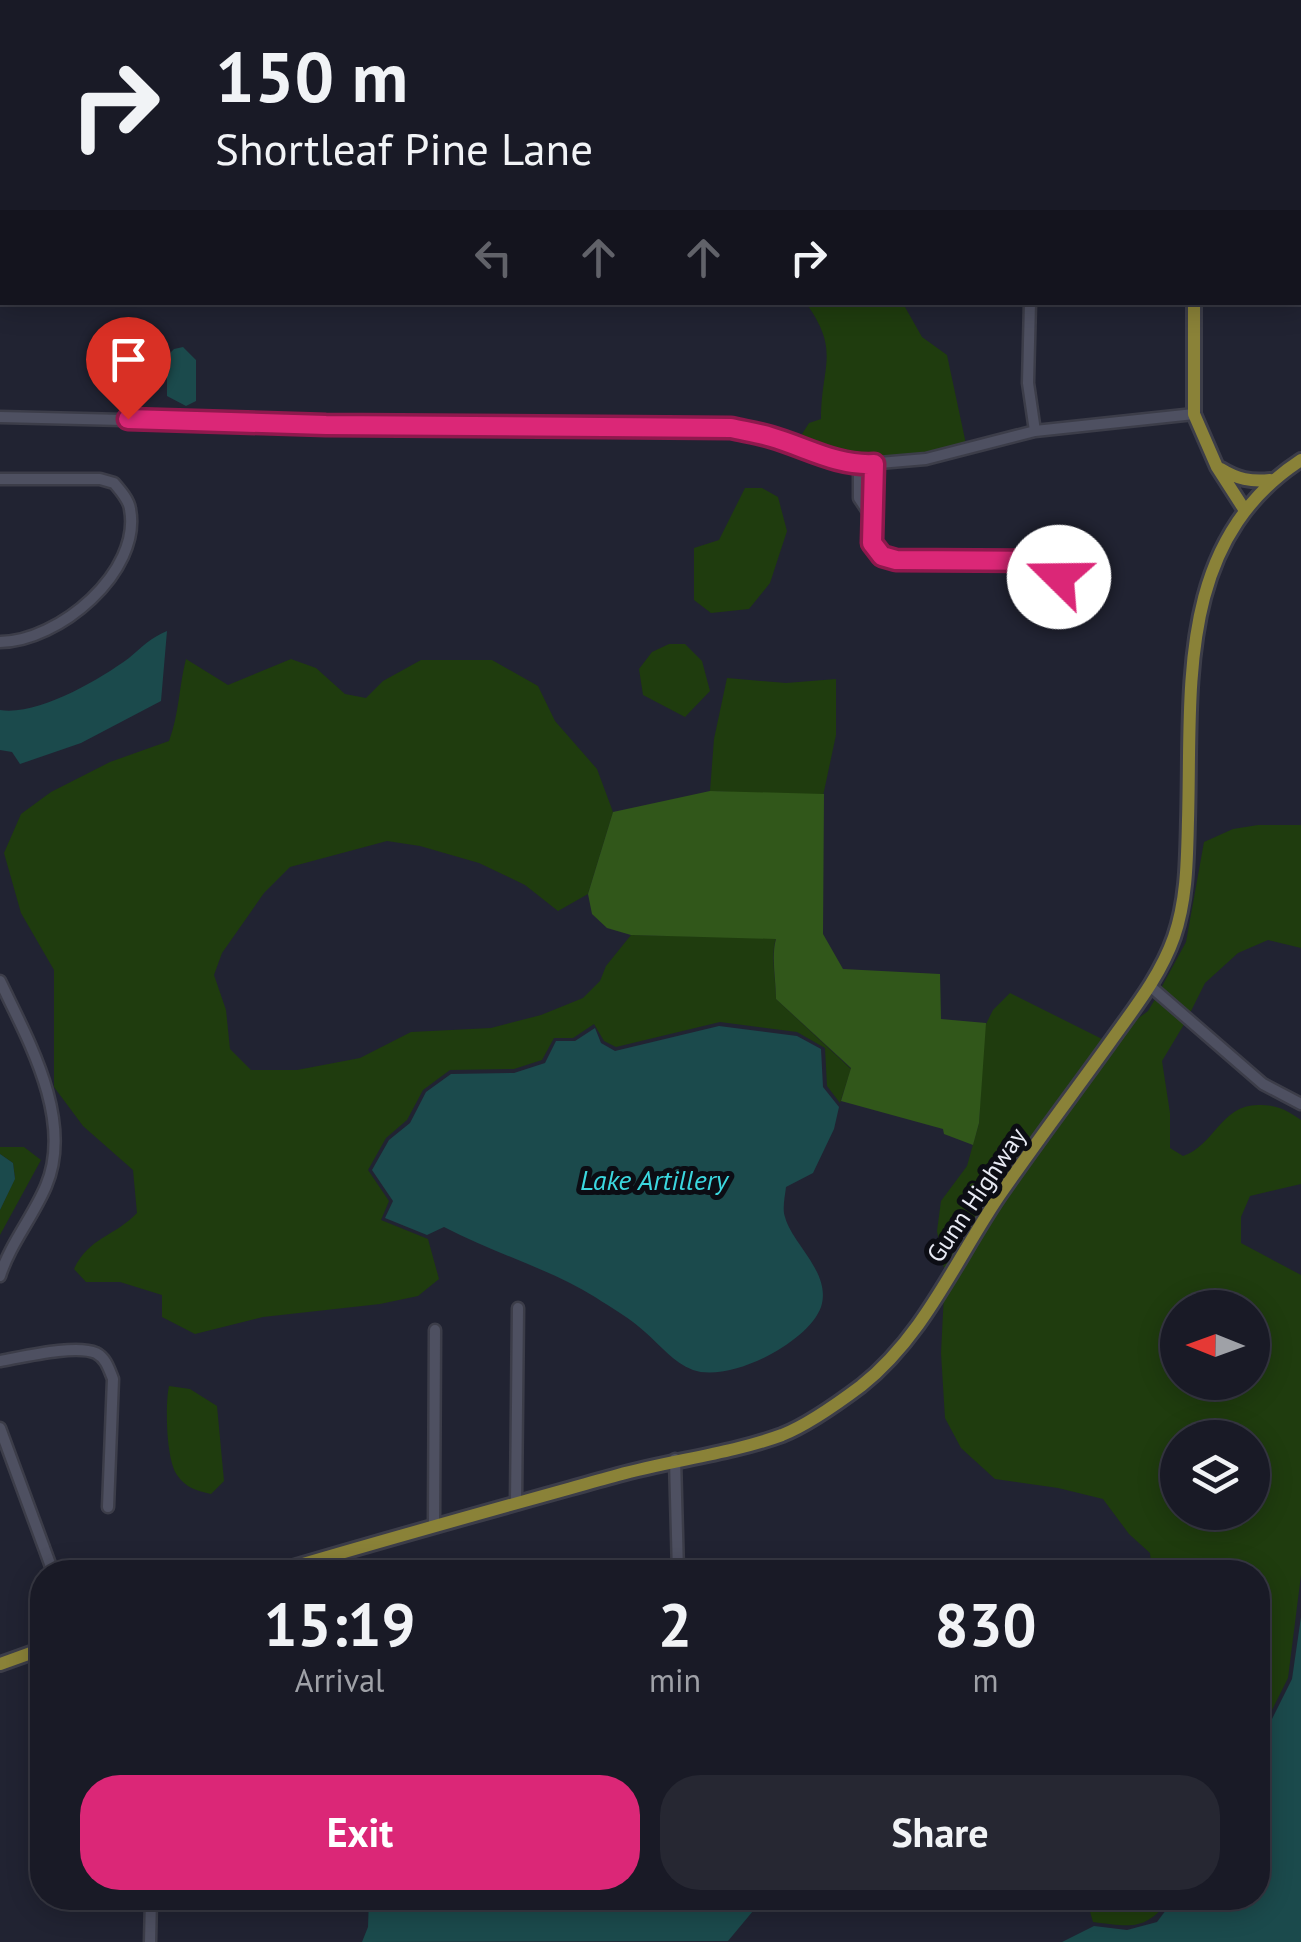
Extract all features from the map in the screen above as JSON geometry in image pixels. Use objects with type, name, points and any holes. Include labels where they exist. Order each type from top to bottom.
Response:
[{"type":"main road","points":[[1194,305],[1194,414],[1217,467],[1244,509]]},
{"type":"main road","name":"Gunn Highway","points":[[316,1560],[434,1524],[786,1434],[860,1386],[909,1340],[998,1198],[1150,986],[1173,940],[1184,897],[1194,650],[1200,604],[1216,557],[1244,509],[1270,480],[1301,460]]},
{"type":"main road","points":[[1217,467],[1235,478],[1270,480]]},
{"type":"main road","points":[[0,1664],[30,1653]]},
{"type":"street","points":[[1030,305],[1028,383],[1035,432]]},
{"type":"street","points":[[0,417],[731,428],[859,465],[926,459],[1035,432],[1194,414]]},
{"type":"street","points":[[874,464],[872,543],[888,559],[1050,561]]},
{"type":"street","points":[[859,465],[859,498],[871,517]]},
{"type":"street","points":[[0,479],[100,478],[114,482],[130,509],[127,545],[90,604],[35,636],[0,642]]},
{"type":"street","points":[[0,981],[34,1052],[56,1128],[57,1145],[46,1189],[0,1276]]},
{"type":"street","points":[[1150,986],[1263,1084],[1301,1104]]},
{"type":"street","points":[[516,1503],[518,1308]]},
{"type":"street","points":[[434,1524],[435,1330]]},
{"type":"street","points":[[0,1361],[76,1350],[94,1352],[106,1361],[113,1379],[108,1507]]},
{"type":"street","points":[[0,1428],[6,1466],[48,1560]]},
{"type":"street","points":[[675,1460],[678,1560]]},
{"type":"street","points":[[150,1942],[151,1910]]},
{"type":"green space","points":[[807,305],[906,305],[922,337],[947,355],[966,444],[902,456],[860,457],[797,442],[809,423],[821,419],[827,359],[817,320]]},
{"type":"green space","points":[[745,488],[762,488],[778,497],[787,531],[770,583],[749,609],[711,613],[694,600],[694,548],[719,540]]},
{"type":"green space","points":[[669,644],[685,644],[702,661],[710,691],[685,717],[643,695],[639,669],[652,652]]},
{"type":"green space","points":[[186,659],[228,685],[291,659],[316,668],[345,694],[366,698],[383,681],[421,660],[492,660],[538,686],[555,721],[597,769],[613,812],[588,894],[558,911],[525,885],[479,863],[420,846],[387,841],[290,867],[264,893],[222,953],[214,975],[226,1010],[230,1049],[251,1070],[297,1070],[360,1058],[411,1032],[491,1028],[541,1015],[583,998],[600,981],[606,966],[631,935],[776,938],[776,999],[851,1069],[840,1103],[827,1086],[825,1048],[797,1032],[720,1022],[616,1047],[604,1041],[594,1024],[573,1038],[554,1038],[542,1060],[514,1069],[450,1070],[423,1090],[407,1120],[386,1138],[368,1170],[389,1201],[381,1220],[428,1239],[439,1279],[418,1296],[263,1317],[195,1334],[162,1317],[162,1295],[120,1282],[86,1282],[74,1269],[80,1258],[137,1213],[133,1170],[83,1126],[54,1087],[54,970],[21,913],[4,853],[21,814],[51,792],[110,762],[169,741]]},
{"type":"green space","points":[[727,678],[786,683],[836,679],[836,735],[823,796],[710,791],[714,739]]},
{"type":"green space","points":[[710,791],[824,794],[823,934],[843,969],[940,974],[941,1019],[986,1023],[979,1123],[973,1145],[944,1134],[943,1129],[841,1101],[851,1068],[776,999],[776,939],[631,935],[607,928],[592,914],[588,894],[613,812]]},
{"type":"green space","points":[[1301,825],[1301,948],[1268,940],[1238,953],[1205,983],[1190,1013],[1161,988],[1186,942],[1204,842],[1233,829]]},
{"type":"green space","points":[[1010,993],[1106,1041],[945,1274],[937,1231],[941,1201],[967,1166],[979,1123],[984,1028],[993,1010]]},
{"type":"green space","points":[[1157,996],[1186,1021],[1162,1061],[1170,1113],[1170,1148],[1183,1156],[1194,1151],[1226,1118],[1245,1107],[1276,1107],[1301,1120],[1301,1184],[1250,1196],[1241,1217],[1241,1243],[1301,1275],[1301,1575],[1288,1678],[1270,1714],[1270,1560],[1151,1560],[1150,1553],[1129,1534],[1103,1499],[995,1479],[961,1448],[945,1418],[941,1353],[944,1293],[1002,1200]]},
{"type":"green space","points":[[0,1147],[24,1147],[41,1160],[0,1235],[0,1210],[15,1178],[13,1163],[0,1154]]},
{"type":"green space","points":[[169,1386],[190,1389],[217,1406],[224,1481],[211,1494],[188,1486],[173,1468],[167,1432]]},
{"type":"green space","points":[[1090,1910],[1161,1910],[1137,1924],[1093,1922]]},
{"type":"water","points":[[183,347],[196,360],[196,401],[186,406],[167,396],[167,356]]},
{"type":"water","points":[[167,631],[161,701],[81,743],[20,764],[12,752],[0,750],[0,710],[32,708],[85,686]]},
{"type":"water","name":"Lake Artillery","points":[[719,1026],[797,1036],[821,1049],[823,1087],[839,1107],[834,1129],[813,1173],[786,1187],[784,1206],[789,1227],[821,1282],[821,1307],[801,1334],[766,1357],[726,1371],[693,1370],[673,1358],[628,1318],[558,1277],[444,1227],[427,1235],[385,1218],[393,1201],[372,1170],[389,1140],[410,1123],[426,1092],[451,1074],[514,1073],[545,1063],[556,1041],[575,1041],[595,1028],[601,1043],[615,1051]]},
{"type":"water","points":[[0,1154],[13,1163],[15,1179],[0,1210]]},
{"type":"water","points":[[1301,1617],[1301,1942],[1062,1942],[1094,1926],[1127,1930],[1157,1922],[1166,1910],[1270,1910],[1270,1723],[1292,1679]]},
{"type":"water","points":[[369,1910],[753,1910],[728,1941],[362,1942]]},
{"type":"route","points":[[128,419],[326,425],[731,428],[773,437],[824,457],[856,465],[874,464],[872,543],[888,559],[1050,561],[1059,577]]}]
